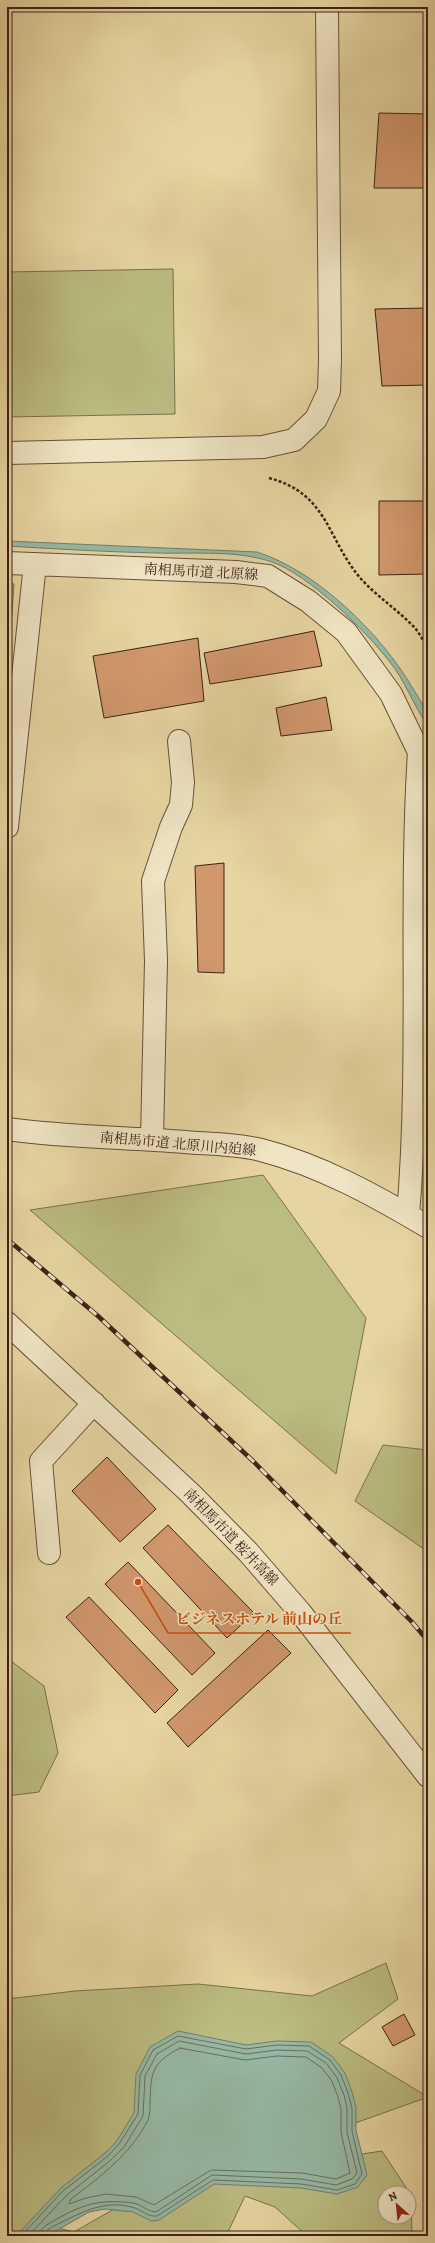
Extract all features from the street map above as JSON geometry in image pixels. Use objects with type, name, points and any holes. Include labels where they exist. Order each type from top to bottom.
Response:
[{"type":"street","points":[[7,453],[263,447],[294,440],[316,419],[329,391],[330,368],[326,7]]},
{"type":"street","name":"南相馬市道 北原線","points":[[7,563],[236,572],[268,576],[308,601],[346,632],[391,694],[423,752]]},
{"type":"street","points":[[7,828],[35,564]]},
{"type":"street","points":[[152,1139],[156,961],[153,881],[170,827],[180,805],[183,782],[178,742]]},
{"type":"street","points":[[408,1215],[412,1144],[416,794],[423,752]]},
{"type":"street","name":"南相馬市道 北原川内廹線","points":[[7,1129],[87,1137],[152,1139],[260,1149],[320,1171],[408,1215],[428,1227]]},
{"type":"street","name":"南相馬市道 桜井高線","points":[[7,1323],[191,1494],[248,1552],[300,1612],[428,1776]]},
{"type":"street","points":[[49,1553],[41,1461],[94,1404]]},
{"type":"path","points":[[262,476],[282,481],[299,490],[316,507],[362,580],[416,629],[428,649]]},
{"type":"green space","points":[[173,269],[175,414],[7,417],[7,272]]},
{"type":"green space","points":[[7,583],[14,584],[7,683]]},
{"type":"green space","points":[[263,1175],[366,1318],[336,1474],[30,1210]]},
{"type":"green space","points":[[383,1445],[428,1450],[428,1552],[355,1501]]},
{"type":"green space","points":[[7,1658],[44,1686],[58,1753],[39,1792],[7,1796]]},
{"type":"green space","points":[[386,1963],[398,1999],[339,2043],[428,2097],[347,2126],[152,2111],[46,2225],[74,2232],[203,2158],[342,2157],[382,2151],[404,2185],[377,2185],[377,2225],[412,2225],[412,2236],[307,2236],[275,2207],[245,2196],[226,2236],[7,2236],[7,1999],[75,1991],[198,1984],[312,1996]]},
{"type":"water","points":[[7,541],[257,552],[280,561],[324,589],[365,626],[383,646],[399,667],[421,701],[427,715],[428,726],[395,668],[366,634],[319,591],[287,569],[272,562],[259,558],[216,553],[120,552],[7,546]]},
{"type":"water","points":[[178,2031],[246,2045],[277,2041],[311,2042],[333,2057],[345,2073],[356,2107],[356,2130],[367,2175],[358,2187],[337,2194],[301,2188],[214,2184],[159,2220],[151,2221],[133,2212],[105,2209],[89,2212],[47,2236],[16,2236],[61,2188],[105,2153],[116,2142],[134,2113],[136,2074],[150,2047]]},
{"type":"building","points":[[379,113],[428,114],[428,188],[374,188]]},
{"type":"building","points":[[428,308],[428,385],[382,386],[375,309]]},
{"type":"building","points":[[379,501],[428,501],[428,574],[379,575]]},
{"type":"building","points":[[314,631],[322,666],[210,684],[204,653]]},
{"type":"building","points":[[198,638],[204,701],[104,718],[93,656]]},
{"type":"building","points":[[326,697],[332,730],[281,736],[276,708]]},
{"type":"building","points":[[224,863],[224,973],[198,972],[195,866]]},
{"type":"building","points":[[107,1457],[156,1509],[120,1542],[72,1491]]},
{"type":"building","points":[[168,1525],[254,1613],[227,1638],[143,1548]]},
{"type":"building","points":[[128,1562],[215,1653],[192,1675],[105,1584]]},
{"type":"building","points":[[89,1597],[178,1690],[155,1713],[66,1617]]},
{"type":"building","points":[[268,1630],[291,1653],[188,1747],[167,1723]]},
{"type":"building","points":[[404,2014],[415,2035],[393,2046],[382,2027]]},
{"type":"railway","points":[[7,1239],[98,1316],[253,1461],[412,1622],[428,1641]]},
{"type":"place","name":"ビジネスホテル 前山の丘","points":[[138,1582]]}]
